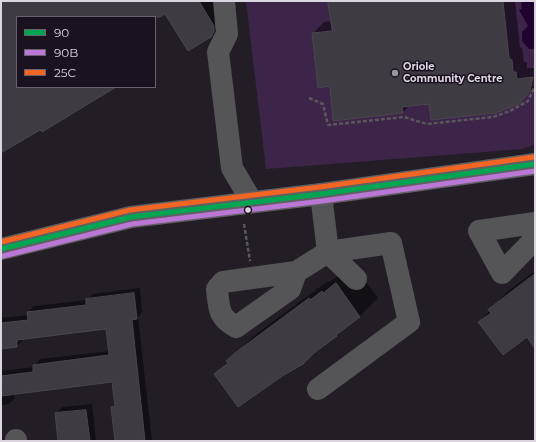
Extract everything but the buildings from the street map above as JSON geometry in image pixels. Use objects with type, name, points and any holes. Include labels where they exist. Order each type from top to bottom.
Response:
[{"type":"main road","points":[[1,249],[131,217],[320,194],[535,164]]},
{"type":"lane","points":[[224,1],[227,34],[218,52],[232,168],[252,202]]},
{"type":"lane","points":[[320,194],[328,252],[356,279]]},
{"type":"lane","points":[[535,223],[479,231],[502,273],[535,239]]},
{"type":"lane","points":[[296,272],[328,252],[391,243],[409,322],[318,389]]},
{"type":"path","points":[[309,98],[323,104],[328,125],[404,117],[427,124],[493,117],[510,111],[528,101],[535,86],[535,64]]},
{"type":"shaded area","name":"Oriole Community Centre","points":[[246,1],[535,1],[535,144],[523,149],[266,169]]},
{"type":"shaded area","points":[[521,1],[535,1],[535,49],[529,49],[522,41],[522,32],[528,26],[519,10],[522,9]]},
{"type":"transit line","name":"25C","points":[[1,242],[130,210],[320,187],[534,157]]},
{"type":"transit line","name":"90","points":[[1,249],[131,217],[321,194],[535,164]]},
{"type":"transit line","name":"90B","points":[[3,256],[132,224],[322,201],[535,171]]},
{"type":"place","name":"Oriole Community Centre","points":[[395,73]]}]
